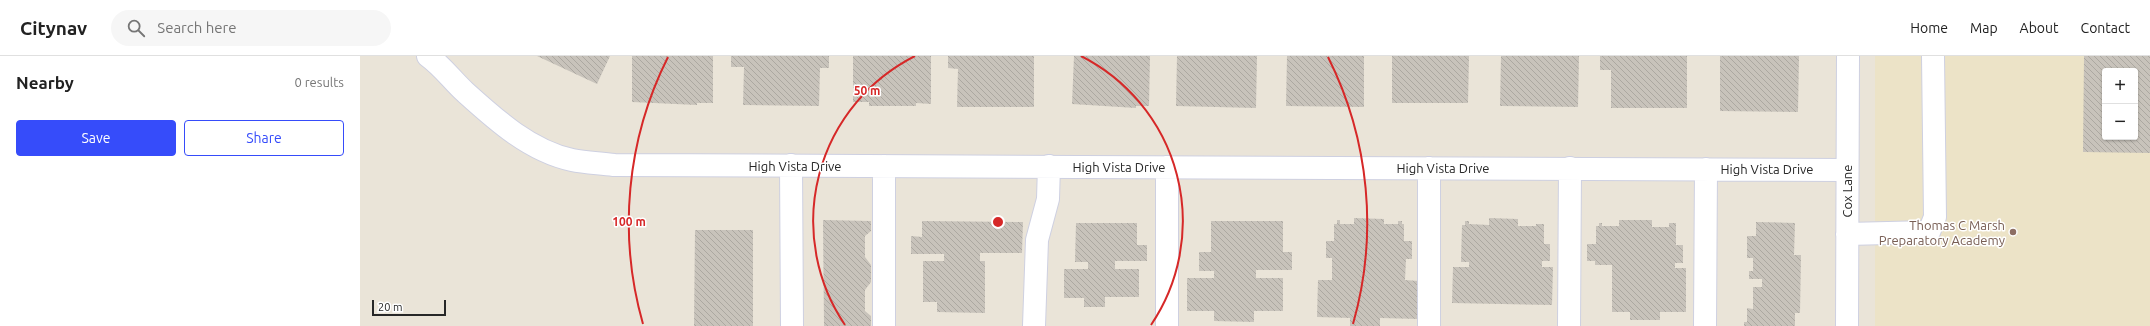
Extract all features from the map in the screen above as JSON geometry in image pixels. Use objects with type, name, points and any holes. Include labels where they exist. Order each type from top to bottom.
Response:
[{"type":"street","name":"High Vista Drive","points":[[428,56],[499,122],[531,145],[571,160],[614,165],[1848,170]]},
{"type":"street","name":"Cox Lane","points":[[1847,326],[1848,56]]},
{"type":"street","points":[[1847,234],[1929,232],[1935,218],[1933,56]]},
{"type":"street","points":[[791,166],[792,326]]},
{"type":"street","points":[[884,166],[884,326]]},
{"type":"street","points":[[1034,326],[1037,240],[1048,199],[1049,166]]},
{"type":"street","points":[[1167,167],[1167,326]]},
{"type":"street","points":[[1429,168],[1429,326]]},
{"type":"street","points":[[1570,168],[1570,326]]},
{"type":"street","points":[[1705,326],[1706,169]]},
{"type":"shaded area","name":"Thomas C Marsh Preparatory Academy","points":[[1875,56],[2150,56],[2150,326],[1875,326]]},
{"type":"building","points":[[537,56],[610,56],[597,84]]},
{"type":"building","points":[[632,56],[713,56],[713,103],[697,103],[697,105],[632,102]]},
{"type":"building","points":[[731,56],[829,56],[829,68],[820,68],[819,106],[743,105],[744,67],[731,67]]},
{"type":"building","points":[[853,56],[931,56],[931,104],[916,103],[916,106],[869,106],[869,102],[853,102]]},
{"type":"building","points":[[948,56],[1034,56],[1034,107],[957,107],[958,69],[948,68]]},
{"type":"building","points":[[1074,56],[1150,56],[1149,106],[1136,106],[1136,108],[1072,104]]},
{"type":"building","points":[[1177,56],[1257,56],[1256,108],[1176,106]]},
{"type":"building","points":[[1287,56],[1364,56],[1364,107],[1286,106]]},
{"type":"building","points":[[1392,56],[1469,56],[1468,103],[1392,103]]},
{"type":"building","points":[[1501,56],[1579,56],[1578,107],[1500,106]]},
{"type":"building","points":[[1600,56],[1687,56],[1687,108],[1611,108],[1611,70],[1600,70]]},
{"type":"building","points":[[1720,56],[1799,56],[1798,112],[1720,111]]},
{"type":"building","points":[[2084,56],[2150,56],[2150,153],[2083,152]]},
{"type":"building","points":[[1354,218],[1384,219],[1384,224],[1398,224],[1398,221],[1402,221],[1402,224],[1404,224],[1404,241],[1412,241],[1412,259],[1406,259],[1405,280],[1419,281],[1419,319],[1380,318],[1380,326],[1350,326],[1350,318],[1317,317],[1318,280],[1332,280],[1332,258],[1326,258],[1326,241],[1334,241],[1334,224],[1337,224],[1337,220],[1340,220],[1340,224],[1354,224]]},
{"type":"building","points":[[1489,218],[1518,219],[1518,226],[1536,226],[1536,224],[1544,224],[1544,244],[1550,244],[1550,261],[1542,261],[1542,267],[1553,267],[1552,305],[1452,303],[1453,267],[1469,267],[1469,262],[1461,262],[1462,225],[1465,225],[1465,221],[1469,221],[1469,224],[1489,225]]},
{"type":"building","points":[[823,220],[871,221],[871,231],[865,236],[865,257],[871,265],[871,282],[865,290],[865,311],[871,316],[871,326],[824,326]]},
{"type":"building","points":[[1619,220],[1652,220],[1652,227],[1669,227],[1669,223],[1676,223],[1676,245],[1683,245],[1683,263],[1675,263],[1675,268],[1686,268],[1686,312],[1660,312],[1660,320],[1630,320],[1630,312],[1612,312],[1612,265],[1595,265],[1595,261],[1587,261],[1587,244],[1596,244],[1596,226],[1599,226],[1599,223],[1602,223],[1602,226],[1619,226]]},
{"type":"building","points":[[922,221],[1023,222],[1022,253],[980,253],[980,261],[985,261],[985,313],[937,312],[937,302],[923,302],[923,261],[944,261],[944,254],[911,254],[911,236],[922,237]]},
{"type":"building","points":[[1211,221],[1283,221],[1283,252],[1292,252],[1292,270],[1256,270],[1256,278],[1283,278],[1283,311],[1254,311],[1254,322],[1214,321],[1214,311],[1187,311],[1187,278],[1214,278],[1214,271],[1199,271],[1199,252],[1211,252]]},
{"type":"building","points":[[1756,222],[1795,223],[1794,255],[1801,255],[1800,313],[1795,313],[1795,326],[1744,326],[1744,322],[1747,322],[1747,308],[1753,309],[1753,287],[1762,287],[1762,279],[1749,279],[1749,271],[1753,271],[1753,258],[1747,258],[1747,236],[1756,236]]},
{"type":"building","points":[[1076,223],[1137,223],[1137,245],[1147,245],[1147,261],[1115,261],[1115,269],[1139,269],[1139,297],[1105,297],[1105,307],[1084,307],[1084,298],[1064,298],[1064,269],[1088,269],[1088,262],[1075,262]]},
{"type":"building","points":[[695,230],[753,230],[753,326],[694,326]]},
{"type":"place","name":"Thomas C Marsh Preparatory Academy","points":[[2013,232]]}]
